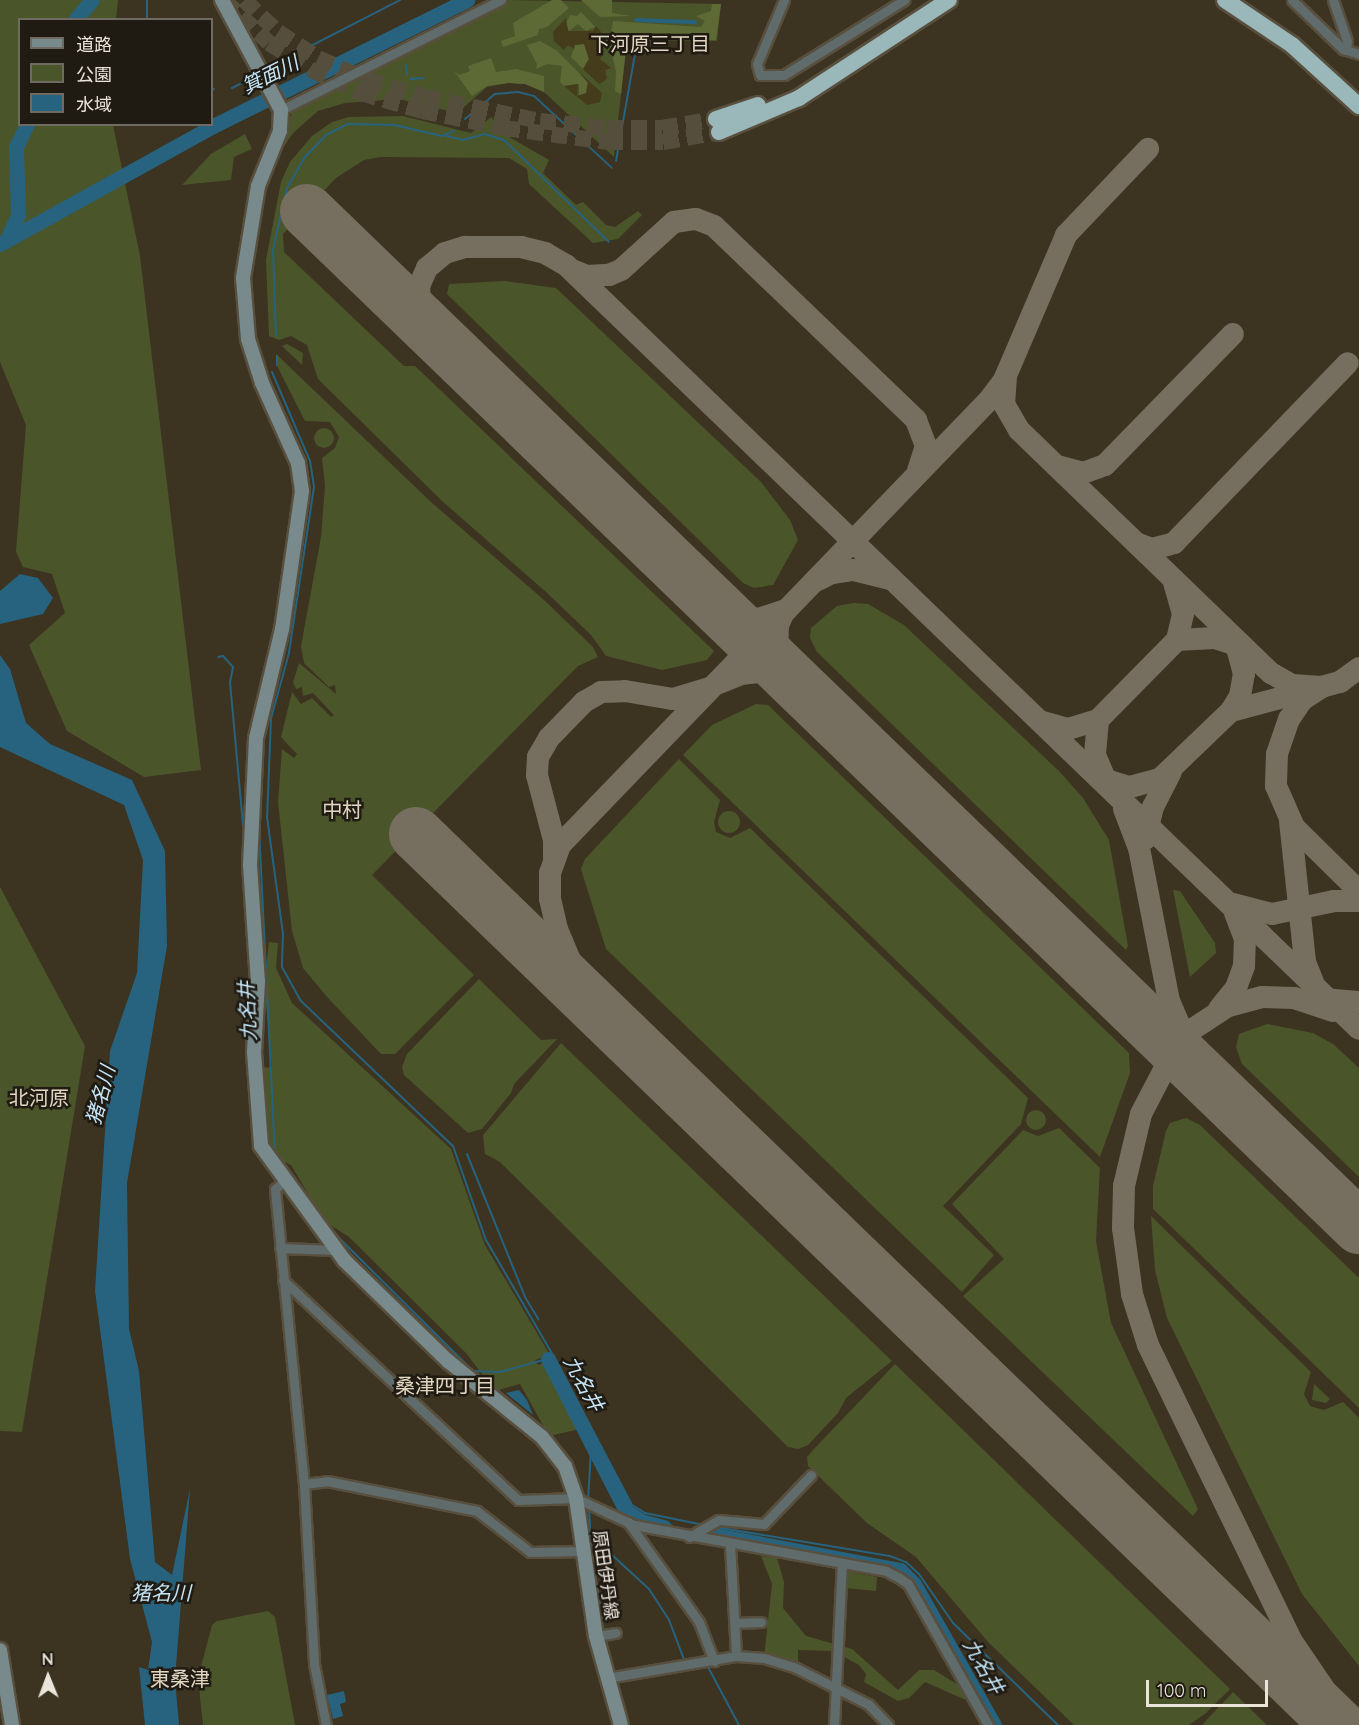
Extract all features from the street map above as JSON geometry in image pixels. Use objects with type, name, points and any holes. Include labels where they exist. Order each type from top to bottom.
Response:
[{"type":"highway","points":[[926,0],[794,88],[718,126],[799,98],[949,0]]},
{"type":"highway","points":[[1225,0],[1292,45],[1359,106]]},
{"type":"highway","points":[[1246,0],[1298,37],[1359,92]]},
{"type":"street","points":[[226,3],[280,109],[501,0]]},
{"type":"street","points":[[784,0],[757,64],[760,75],[784,75],[904,0]]},
{"type":"street","points":[[1292,0],[1346,50],[1359,54]]},
{"type":"street","points":[[1333,0],[1347,41],[1346,50]]},
{"type":"street","name":"原田伊丹線","points":[[280,109],[280,131],[258,186],[243,278],[248,339],[262,383],[298,463],[301,481],[282,630],[258,719],[250,865],[258,981],[254,1052],[261,1146],[284,1181],[337,1250],[448,1361],[542,1437],[565,1466],[576,1498],[596,1636],[621,1725]]},
{"type":"street","points":[[284,1181],[275,1189],[304,1484],[314,1664],[326,1725]]},
{"type":"street","points":[[280,1248],[337,1250]]},
{"type":"street","points":[[283,1280],[518,1500],[576,1498],[628,1522],[689,1537],[886,1571],[908,1584],[988,1725]]},
{"type":"street","points":[[689,1537],[719,1520],[764,1524],[811,1475]]},
{"type":"street","points":[[304,1484],[327,1481],[477,1511],[530,1552],[584,1551]]},
{"type":"street","points":[[628,1522],[699,1622],[714,1661]]},
{"type":"street","points":[[730,1544],[736,1656]]},
{"type":"street","points":[[834,1725],[842,1564]]},
{"type":"street","points":[[736,1623],[761,1622]]},
{"type":"street","points":[[596,1636],[616,1632]]},
{"type":"street","points":[[0,1650],[12,1725]]},
{"type":"street","points":[[607,1678],[736,1656],[789,1665],[868,1704],[888,1725]]},
{"type":"green space","points":[[0,0],[118,0],[116,18],[18,18],[18,126],[113,126],[140,256],[201,770],[144,777],[67,731],[29,645],[65,613],[52,574],[23,567],[16,552],[26,425],[0,362]]},
{"type":"green space","points":[[509,0],[721,4],[717,41],[627,41],[614,157],[544,92],[525,84],[508,83],[487,87],[457,113],[399,99],[345,103],[318,111],[293,133],[273,163],[292,112]]},
{"type":"green space","points":[[552,0],[561,0],[569,8],[547,27],[539,29],[538,35],[503,47],[501,41],[515,36],[513,23]]},
{"type":"green space","points":[[581,0],[612,0],[612,13],[631,16],[600,17]]},
{"type":"green space","points":[[712,4],[721,4],[716,40],[627,40],[621,94],[615,91],[616,71],[609,43],[613,21],[701,27],[705,21],[696,16],[711,11]]},
{"type":"green space","points":[[581,12],[595,27],[586,31],[578,24],[569,31],[566,23],[570,15],[577,16]]},
{"type":"green space","points":[[540,41],[556,50],[588,82],[586,93],[579,96],[579,84],[564,86],[560,82],[562,66],[547,64],[536,69],[537,64],[527,45]]},
{"type":"green space","points":[[584,44],[589,59],[583,69],[571,57],[575,45]]},
{"type":"green space","points":[[491,58],[496,72],[516,69],[544,76],[544,92],[525,84],[508,83],[487,86],[472,96],[454,71],[459,75],[470,71],[468,66]]},
{"type":"green space","points":[[403,116],[471,133],[491,117],[511,138],[549,160],[543,173],[576,205],[583,202],[606,225],[615,227],[638,211],[642,215],[618,239],[593,243],[529,184],[527,169],[509,158],[380,157],[364,160],[336,178],[283,234],[284,252],[404,366],[415,366],[714,651],[707,660],[662,670],[606,656],[591,635],[546,592],[442,501],[318,379],[307,345],[291,336],[279,340],[269,336],[266,260],[281,182],[290,162],[312,136],[332,122],[349,117]]},
{"type":"green space","points":[[245,134],[252,149],[234,157],[231,180],[182,185],[211,154]]},
{"type":"green space","points":[[504,281],[556,288],[761,482],[790,520],[798,540],[773,585],[754,588],[743,583],[447,294],[449,284]]},
{"type":"green space","points":[[287,344],[303,353],[302,365],[282,346]]},
{"type":"green space","points":[[276,354],[431,502],[544,600],[593,647],[598,657],[578,666],[372,875],[474,975],[395,1054],[381,1054],[328,998],[303,968],[292,931],[278,802],[282,749],[294,758],[297,754],[281,737],[292,692],[301,704],[312,698],[331,717],[334,715],[313,693],[303,696],[302,687],[296,689],[293,682],[299,663],[336,694],[335,685],[329,687],[304,663],[301,646],[321,537],[325,486],[322,458],[335,448],[339,437],[330,422],[305,421],[276,364]]},
{"type":"green space","points":[[320,428],[328,428],[334,434],[334,442],[328,448],[320,448],[314,442],[314,434]]},
{"type":"green space","points":[[854,603],[868,604],[904,625],[1060,772],[1083,798],[1109,840],[1128,946],[1126,950],[817,652],[810,638],[811,628],[837,606]]},
{"type":"green space","points":[[756,704],[768,705],[1129,1053],[1130,1073],[1100,1157],[683,755],[712,725]]},
{"type":"green space","points":[[679,759],[720,800],[714,822],[716,832],[730,838],[750,828],[1028,1098],[1021,1124],[943,1206],[994,1255],[962,1292],[606,949],[581,869],[585,859]]},
{"type":"green space","points":[[729,811],[739,818],[740,822],[733,832],[729,833],[719,826],[718,822],[725,812]]},
{"type":"green space","points":[[0,887],[85,1046],[22,1432],[0,1431]]},
{"type":"green space","points":[[1173,890],[1180,891],[1215,943],[1216,953],[1190,977]]},
{"type":"green space","points":[[269,942],[278,943],[276,968],[292,1003],[451,1149],[485,1245],[550,1355],[535,1360],[538,1365],[546,1362],[580,1429],[549,1436],[520,1384],[495,1391],[466,1353],[349,1237],[324,1221],[291,1165],[279,1159],[271,1149],[260,1068],[272,1067],[264,983]]},
{"type":"green space","points":[[479,979],[541,1040],[557,1039],[514,1084],[511,1093],[482,1129],[468,1133],[404,1075],[402,1067],[407,1054]]},
{"type":"green space","points":[[1267,1024],[1313,1033],[1333,1044],[1359,1068],[1359,1177],[1242,1064],[1236,1047],[1239,1034]]},
{"type":"green space","points":[[561,1043],[892,1361],[846,1398],[838,1413],[808,1445],[798,1449],[788,1447],[500,1162],[485,1154],[483,1135]]},
{"type":"green space","points":[[1036,1110],[1043,1113],[1046,1120],[1043,1127],[1036,1130],[1029,1127],[1026,1120],[1029,1113]]},
{"type":"green space","points":[[1186,1118],[1200,1125],[1359,1278],[1359,1408],[1153,1209],[1153,1186],[1166,1131],[1170,1123]]},
{"type":"green space","points":[[1059,1128],[1100,1168],[1096,1241],[1111,1323],[1198,1509],[1193,1516],[963,1296],[1004,1259],[952,1204],[1023,1130],[1038,1136]]},
{"type":"green space","points":[[1151,1216],[1311,1372],[1304,1394],[1310,1406],[1324,1410],[1343,1402],[1359,1418],[1359,1666],[1302,1594],[1167,1318],[1155,1270]]},
{"type":"green space","points":[[895,1364],[1230,1689],[1206,1713],[1189,1725],[1074,1725],[988,1642],[916,1557],[867,1523],[808,1466],[807,1457]]},
{"type":"green space","points":[[1314,1384],[1330,1399],[1326,1403],[1312,1400]]},
{"type":"green space","points":[[761,1556],[777,1558],[784,1582],[783,1608],[806,1636],[852,1649],[898,1690],[919,1670],[934,1670],[960,1686],[968,1701],[925,1682],[909,1698],[898,1701],[864,1682],[866,1674],[859,1665],[833,1651],[798,1650],[798,1667],[764,1657],[772,1584]]},
{"type":"green space","points":[[846,1571],[877,1577],[876,1591],[844,1588]]},
{"type":"green space","points":[[268,1611],[275,1617],[295,1725],[203,1725],[198,1678],[212,1625],[217,1621]]},
{"type":"green space","points":[[1233,1692],[1267,1725],[1202,1725]]},
{"type":"sand","points":[[566,18],[568,31],[593,31],[596,26],[601,32],[604,52],[600,59],[611,68],[605,70],[607,78],[603,82],[599,84],[583,69],[589,59],[584,44],[575,45],[574,49],[568,45],[564,50],[554,41],[553,32]]},
{"type":"sand","points":[[579,72],[602,93],[600,102],[587,105],[564,86],[578,84],[577,96],[586,93],[588,83]]},
{"type":"water","points":[[635,18],[697,20],[697,24],[635,22]]},
{"type":"water","points":[[20,574],[38,578],[53,598],[43,614],[0,624],[0,591]]},
{"type":"water","name":"猪名川","points":[[0,655],[10,669],[26,723],[50,744],[132,780],[165,851],[167,946],[127,1183],[129,1329],[139,1371],[155,1562],[172,1575],[190,1489],[175,1679],[179,1725],[145,1725],[139,1667],[148,1670],[152,1642],[130,1559],[95,1291],[110,1051],[137,973],[143,860],[124,805],[0,747]]},
{"type":"water","points":[[519,1390],[527,1400],[533,1415],[506,1393]]},
{"type":"water","points":[[344,1691],[346,1702],[340,1704],[343,1716],[333,1719],[327,1695]]},
{"type":"waterway","points":[[77,18],[92,0]]},
{"type":"waterway","points":[[147,0],[147,18]]},
{"type":"waterway","points":[[266,69],[400,0]]},
{"type":"waterway","name":"箕面川","points":[[0,244],[213,126],[467,0]]},
{"type":"waterway","points":[[616,161],[635,54],[627,53]]},
{"type":"waterway","points":[[406,65],[407,75]]},
{"type":"waterway","points":[[232,88],[258,75]]},
{"type":"waterway","points":[[410,79],[424,78]]},
{"type":"waterway","points":[[465,119],[495,94],[518,92],[534,96],[612,168]]},
{"type":"waterway","points":[[276,336],[273,250],[287,188],[304,158],[326,135],[348,124],[395,125],[442,136],[454,131]]},
{"type":"waterway","points":[[7,239],[18,215],[16,147],[26,126]]},
{"type":"waterway","points":[[447,136],[463,140],[485,134],[504,140],[609,242]]},
{"type":"waterway","points":[[277,356],[277,365]]},
{"type":"waterway","points":[[272,372],[310,461],[314,487],[289,653],[271,719],[267,817],[283,934],[282,967],[300,1000],[453,1146],[486,1240],[554,1357],[500,1372],[473,1371],[331,1230]]},
{"type":"waterway","name":"九名井","points":[[218,657],[223,656],[233,667],[230,682],[243,825]]},
{"type":"waterway","name":"九名井","points":[[259,828],[275,1154]]},
{"type":"waterway","points":[[467,1154],[525,1297],[538,1319]]},
{"type":"waterway","points":[[554,1357],[632,1505],[645,1513],[704,1525]]},
{"type":"waterway","name":"九名井","points":[[548,1359],[626,1511],[641,1521],[664,1527]]},
{"type":"waterway","points":[[574,1412],[591,1450],[588,1501]]},
{"type":"waterway","points":[[589,1506],[591,1547],[611,1554],[649,1589],[669,1620],[685,1662]]},
{"type":"waterway","points":[[715,1527],[890,1556],[906,1562],[919,1574],[953,1623],[1058,1725]]},
{"type":"waterway","name":"九名井","points":[[699,1532],[900,1570],[914,1584],[994,1725]]},
{"type":"waterway","points":[[687,1667],[708,1667],[739,1725]]},
{"type":"waterway","points":[[0,1697],[4,1725]]},
{"type":"taxiway","points":[[612,1023],[578,979],[557,929],[550,899],[550,873],[560,845],[989,400],[1004,380],[1066,235],[1148,149]]},
{"type":"taxiway","points":[[572,270],[587,276],[609,275],[621,270],[674,222],[696,219],[714,226],[916,420],[926,446],[918,471]]},
{"type":"taxiway","points":[[433,333],[420,310],[419,286],[427,268],[445,253],[465,247],[521,247],[545,253],[566,265],[1359,1029]]},
{"type":"taxiway","points":[[1057,466],[1083,473],[1105,465],[1233,334]]},
{"type":"taxiway","points":[[1136,543],[1152,549],[1174,543],[1348,363]]},
{"type":"taxiway","points":[[1006,376],[1004,404],[1019,430],[1271,673],[1292,685],[1322,687]]},
{"type":"taxiway","points":[[818,580],[832,573],[854,570],[889,579]]},
{"type":"taxiway","points":[[1043,722],[1068,729],[1098,720],[1177,640],[1183,614],[1174,583]]},
{"type":"taxiway","points":[[719,608],[733,617],[752,621],[783,611]]},
{"type":"taxiway","points":[[783,614],[778,625],[777,648],[790,677]]},
{"type":"taxiway","points":[[1177,640],[1215,638],[1240,646]]},
{"type":"taxiway","points":[[1103,779],[1130,787],[1160,779],[1231,711],[1240,696],[1244,674],[1235,640]]},
{"type":"taxiway","points":[[1231,711],[1340,682],[1359,668]]},
{"type":"taxiway","points":[[719,683],[741,674],[761,672],[780,676],[802,688]]},
{"type":"taxiway","points":[[1322,687],[1302,700],[1289,719],[1277,754],[1276,786],[1294,827],[1359,891]]},
{"type":"taxiway","points":[[554,857],[554,840],[537,775],[538,757],[549,738],[584,702],[601,692],[625,691],[673,699],[708,688]]},
{"type":"taxiway","points":[[1098,720],[1095,755],[1105,779]]},
{"type":"taxiway","points":[[1145,839],[1153,807],[1171,772]]},
{"type":"taxiway","points":[[1124,809],[1139,848],[1169,1001],[1196,1063],[1223,1095]]},
{"type":"taxiway","points":[[1290,821],[1305,962],[1313,982]]},
{"type":"taxiway","points":[[1233,904],[1272,914],[1334,901],[1359,901]]},
{"type":"taxiway","points":[[1219,1009],[1236,988],[1244,966],[1245,939],[1235,913]]},
{"type":"taxiway","points":[[1333,1011],[1294,998],[1262,997],[1228,1006],[1193,1029],[1167,1064],[1141,1114],[1124,1186],[1123,1228],[1132,1294],[1148,1345],[1291,1640],[1349,1725]]},
{"type":"taxiway","points":[[1323,999],[1359,1002]]},
{"type":"taxiway","points":[[1246,1636],[1318,1694]]},
{"type":"runway","points":[[307,211],[1359,1227]]},
{"type":"runway","points":[[416,834],[1338,1725]]},
{"type":"tunnel","points":[[224,0],[269,43],[311,70],[361,93],[422,111],[504,128],[607,142],[663,142],[719,132]]},
{"type":"tunnel","points":[[244,0],[278,32],[318,58],[367,80],[425,97],[540,121],[607,128],[662,128],[716,119]]},
{"type":"district","name":"下河原三丁目","points":[[650,43]]},
{"type":"district","name":"中村","points":[[342,809]]},
{"type":"district","name":"北河原","points":[[39,1097]]},
{"type":"district","name":"桑津四丁目","points":[[445,1385]]},
{"type":"district","name":"東桑津","points":[[180,1678]]}]
